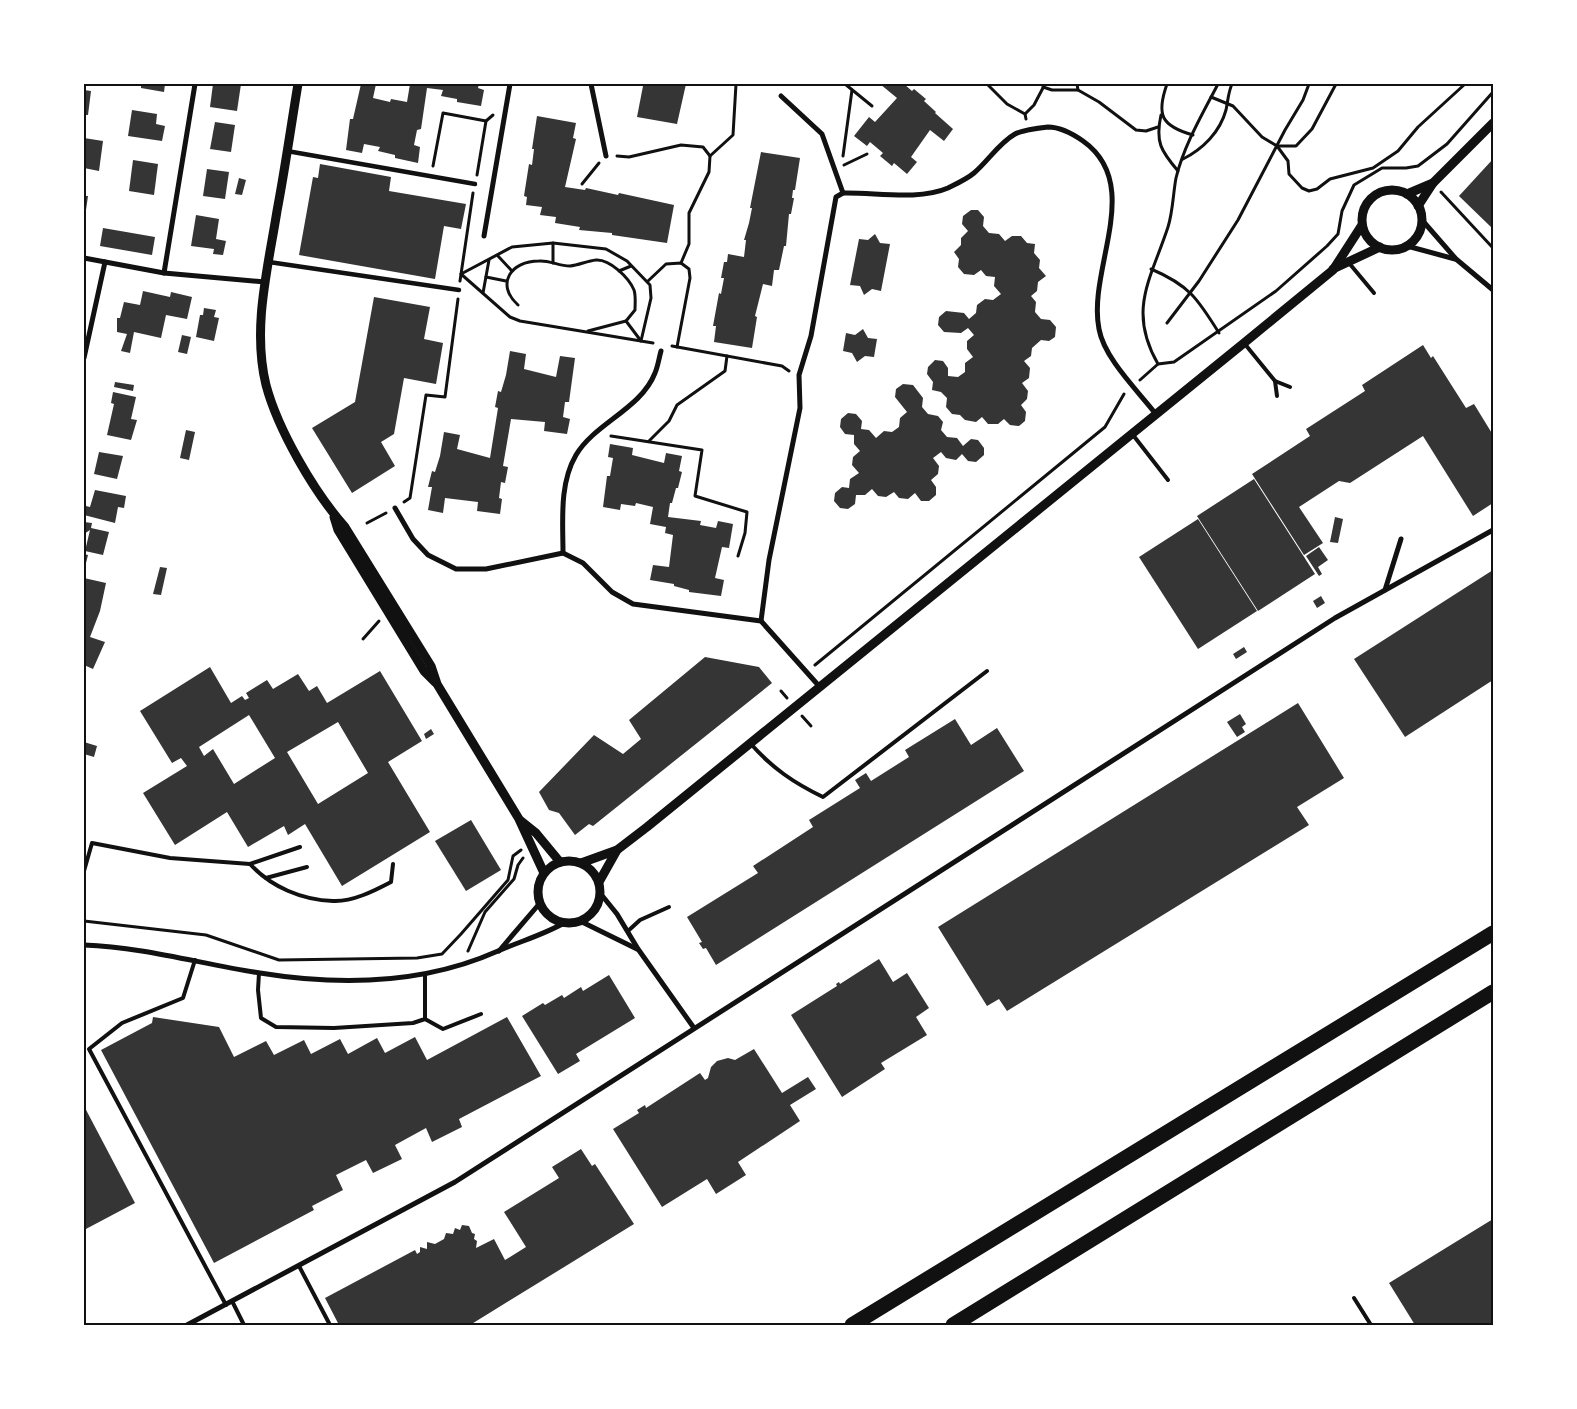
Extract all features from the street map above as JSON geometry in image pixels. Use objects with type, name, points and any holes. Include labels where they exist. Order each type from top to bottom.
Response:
[{"type":"highway","points":[[852,1325],[1493,933]]},
{"type":"highway","points":[[953,1325],[1493,992]]},
{"type":"street","points":[[164,273],[196,84]]},
{"type":"street","points":[[298,84],[265,282],[260,331],[266,384],[292,447],[333,514],[338,530],[424,671],[437,684],[519,819],[544,873]]},
{"type":"street","points":[[484,236],[510,84]]},
{"type":"street","points":[[591,84],[606,156]]},
{"type":"street","points":[[781,96],[822,134],[842,193]]},
{"type":"street","points":[[1418,206],[1433,183],[1493,123]]},
{"type":"street","points":[[761,621],[769,560],[800,408],[799,375],[811,336],[836,197],[842,193],[914,195],[946,189],[973,174],[1016,134],[1049,127],[1073,134],[1096,151],[1108,172],[1112,185],[1112,202],[1100,280],[1097,316],[1104,344],[1155,414]]},
{"type":"street","points":[[287,152],[432,175],[475,184]]},
{"type":"street","points":[[1333,270],[1362,225],[1365,206],[1371,198],[1388,190],[1407,194],[1433,183]]},
{"type":"street","points":[[1407,194],[1418,206],[1422,220],[1456,259],[1493,290]]},
{"type":"street","points":[[1407,246],[1420,231],[1422,220]]},
{"type":"street","points":[[1362,225],[1368,238],[1380,247],[1389,249],[1407,246],[1456,259]]},
{"type":"street","points":[[564,923],[549,916],[540,902],[539,887],[544,873],[560,862],[582,863],[617,850],[1333,270],[1380,247]]},
{"type":"street","points":[[84,258],[164,273],[265,282]]},
{"type":"street","points":[[84,358],[105,262]]},
{"type":"street","points":[[269,262],[459,290]]},
{"type":"street","points":[[563,553],[563,504],[567,478],[576,455],[595,434],[640,395],[655,374],[661,350]]},
{"type":"street","points":[[394,508],[413,539],[428,555],[456,569],[486,569],[563,553],[583,563],[612,592],[633,604],[761,621],[819,686]]},
{"type":"street","points":[[187,1325],[196,1323],[455,1182],[1335,618],[1469,546],[1493,530]]},
{"type":"street","points":[[1385,590],[1401,539]]},
{"type":"street","points":[[519,819],[536,833],[560,862]]},
{"type":"street","points":[[599,882],[617,850]]},
{"type":"street","points":[[84,945],[103,946],[195,960],[259,973],[357,981],[425,974],[460,967],[539,936],[564,923],[580,921],[593,912],[600,893],[599,882],[592,871],[582,863]]},
{"type":"street","points":[[600,893],[628,930],[638,950],[694,1028]]},
{"type":"street","points":[[499,951],[540,902]]},
{"type":"street","points":[[580,921],[638,950]]},
{"type":"lane","points":[[1349,263],[1374,294]]},
{"type":"lane","points":[[1244,343],[1275,381],[1290,387]]},
{"type":"lane","points":[[1275,381],[1277,396]]},
{"type":"lane","points":[[1132,433],[1168,480]]},
{"type":"lane","points":[[750,742],[774,768],[797,784],[823,797],[987,671]]},
{"type":"lane","points":[[84,871],[92,843],[170,858],[250,864],[300,847]]},
{"type":"lane","points":[[250,864],[266,878],[297,895],[334,901],[371,892],[391,882],[393,864]]},
{"type":"lane","points":[[266,878],[307,867]]},
{"type":"lane","points":[[628,930],[640,920],[669,907]]},
{"type":"lane","points":[[195,960],[184,998],[122,1023],[89,1049],[226,1305]]},
{"type":"lane","points":[[259,973],[260,1018],[276,1027],[334,1028],[413,1023],[425,1019],[442,1029],[481,1014]]},
{"type":"lane","points":[[425,974],[425,1019]]},
{"type":"lane","points":[[299,1266],[330,1325]]},
{"type":"lane","points":[[1354,1298],[1371,1325]]},
{"type":"lane","points":[[232,1302],[244,1325]]},
{"type":"path","points":[[710,156],[733,135],[736,84]]},
{"type":"path","points":[[845,84],[872,106]]},
{"type":"path","points":[[987,84],[1007,104],[1024,114],[1029,131]]},
{"type":"path","points":[[1077,84],[1078,90]]},
{"type":"path","points":[[1167,84],[1160,102],[1161,114],[1157,135],[1167,158],[1178,172]]},
{"type":"path","points":[[1158,364],[1147,346],[1142,322],[1142,303],[1151,269],[1169,225],[1178,172],[1193,135],[1218,84]]},
{"type":"path","points":[[1183,159],[1200,150],[1217,130],[1226,109],[1226,102],[1232,84]]},
{"type":"path","points":[[1167,323],[1238,220],[1303,100],[1309,84]]},
{"type":"path","points":[[1277,146],[1296,146],[1312,129],[1336,84]]},
{"type":"path","points":[[1211,97],[1233,106],[1262,137],[1277,146],[1288,161],[1289,174],[1295,182],[1309,191],[1317,189],[1330,179],[1373,168],[1382,162],[1398,150],[1418,127],[1465,84]]},
{"type":"path","points":[[1024,114],[1034,105],[1044,85],[1052,90],[1078,90],[1099,102],[1136,130],[1146,131],[1158,127]]},
{"type":"path","points":[[835,170],[842,165],[852,90]]},
{"type":"path","points":[[806,672],[1109,424],[1120,398],[1158,364],[1174,362],[1219,333],[1276,291],[1327,246],[1338,234],[1342,211],[1354,185],[1382,168],[1418,166],[1447,144],[1493,92]]},
{"type":"path","points":[[367,524],[410,498],[426,395],[445,397],[459,290],[486,121],[490,116],[506,110]]},
{"type":"path","points":[[432,175],[443,113],[486,121]]},
{"type":"path","points":[[1161,114],[1168,125],[1193,135]]},
{"type":"path","points":[[582,184],[606,156],[629,157],[681,145],[703,147],[710,156],[709,172],[689,213],[689,244],[681,263]]},
{"type":"path","points":[[835,170],[867,154]]},
{"type":"path","points":[[1442,193],[1493,248]]},
{"type":"path","points":[[462,274],[512,247],[553,242],[606,248],[618,254],[650,285],[650,298],[641,341]]},
{"type":"path","points":[[553,242],[553,263]]},
{"type":"path","points":[[498,256],[512,271]]},
{"type":"path","points":[[483,293],[489,260]]},
{"type":"path","points":[[518,305],[508,297],[506,281],[512,271],[520,265],[539,260],[568,266],[596,260],[604,261],[618,271],[634,290],[635,310],[626,321],[585,332]]},
{"type":"path","points":[[648,281],[666,264],[681,263],[688,269],[690,278],[678,347],[782,366],[785,370],[799,375]]},
{"type":"path","points":[[618,271],[632,266]]},
{"type":"path","points":[[1151,269],[1171,277],[1190,292],[1219,333]]},
{"type":"path","points":[[462,274],[510,317],[656,344]]},
{"type":"path","points":[[486,277],[506,281]]},
{"type":"path","points":[[626,321],[641,341]]},
{"type":"path","points":[[648,442],[669,421],[677,405],[724,371],[727,356]]},
{"type":"path","points":[[595,434],[702,450],[695,496],[748,512],[745,534],[738,556]]},
{"type":"path","points":[[362,639],[383,616]]},
{"type":"path","points":[[84,921],[206,935],[279,960],[417,958],[442,954],[484,910],[508,880],[513,856],[521,850]]},
{"type":"path","points":[[460,967],[485,912],[514,879],[518,865],[523,858]]},
{"type":"building","points":[[141,84],[165,84],[164,92],[141,88]]},
{"type":"building","points":[[213,84],[241,84],[237,111],[210,107]]},
{"type":"building","points":[[361,84],[376,84],[373,98],[390,102],[391,99],[407,102],[410,84],[479,84],[478,88],[484,90],[481,106],[457,102],[457,99],[441,96],[443,90],[427,88],[421,129],[417,130],[414,145],[420,147],[418,163],[395,158],[395,155],[378,151],[380,147],[364,144],[362,153],[346,150],[350,119],[353,119]]},
{"type":"building","points":[[645,84],[686,84],[677,124],[637,117]]},
{"type":"building","points":[[880,84],[904,84],[912,91],[914,89],[926,99],[924,101],[935,113],[953,129],[944,141],[930,130],[911,157],[917,162],[907,174],[894,163],[892,166],[880,156],[883,153],[870,142],[867,146],[854,136],[869,117],[875,122],[897,98]]},
{"type":"building","points":[[84,90],[91,91],[88,115],[84,115]]},
{"type":"building","points":[[132,110],[157,114],[156,124],[165,126],[162,141],[128,136]]},
{"type":"building","points":[[537,116],[576,123],[573,138],[576,139],[565,187],[585,190],[586,188],[618,195],[619,193],[674,205],[667,243],[612,235],[612,233],[579,230],[580,227],[555,223],[556,217],[540,215],[542,207],[526,205],[527,197],[524,196],[529,164],[532,165],[534,149],[532,149]]},
{"type":"building","points":[[215,122],[235,125],[231,152],[210,149]]},
{"type":"building","points":[[84,138],[103,141],[99,171],[84,168]]},
{"type":"building","points":[[761,152],[800,158],[795,190],[793,190],[792,198],[794,198],[791,214],[789,214],[786,246],[784,246],[779,270],[774,270],[772,286],[763,284],[755,316],[757,317],[752,348],[714,342],[716,326],[713,326],[719,293],[721,294],[724,278],[721,278],[724,262],[727,262],[728,254],[744,257],[746,240],[744,240],[752,208],[750,208]]},
{"type":"building","points":[[1493,159],[1493,229],[1459,196]]},
{"type":"building","points":[[133,160],[158,164],[154,195],[129,191]]},
{"type":"building","points":[[320,164],[391,177],[389,191],[466,204],[461,229],[444,226],[435,279],[299,255],[313,177],[318,178]]},
{"type":"building","points":[[207,169],[229,172],[225,199],[203,196]]},
{"type":"building","points":[[239,178],[246,180],[242,195],[235,194]]},
{"type":"building","points":[[84,196],[88,196],[85,217],[84,217]]},
{"type":"building","points":[[971,210],[978,210],[984,217],[983,226],[989,233],[999,234],[1005,241],[1012,236],[1021,236],[1027,243],[1035,244],[1034,253],[1040,260],[1039,268],[1046,276],[1038,282],[1037,291],[1031,296],[1036,302],[1035,312],[1041,319],[1050,320],[1056,327],[1055,337],[1049,341],[1041,340],[1032,348],[1031,356],[1024,361],[1030,368],[1029,378],[1022,383],[1028,391],[1027,399],[1021,405],[1026,412],[1025,421],[1019,426],[1010,425],[1004,419],[998,424],[988,424],[982,417],[976,422],[965,420],[960,415],[952,414],[946,407],[947,398],[941,392],[932,390],[933,382],[927,374],[928,367],[935,360],[943,361],[948,368],[948,376],[958,377],[965,372],[965,363],[973,357],[967,349],[967,341],[974,335],[968,328],[961,333],[944,332],[938,325],[939,317],[946,311],[964,313],[969,319],[976,313],[977,305],[985,299],[993,300],[1001,294],[994,286],[995,277],[986,276],[981,270],[974,275],[964,274],[958,267],[959,259],[954,252],[961,245],[961,238],[968,231],[962,224],[963,216]]},
{"type":"building","points":[[196,215],[219,219],[216,239],[226,241],[223,255],[213,254],[214,249],[191,246]]},
{"type":"building","points":[[103,228],[155,237],[152,255],[100,246]]},
{"type":"building","points":[[875,234],[880,243],[890,244],[881,291],[872,289],[864,295],[860,286],[850,285],[859,239],[868,240]]},
{"type":"building","points":[[143,291],[170,297],[171,292],[192,297],[187,319],[166,315],[161,338],[134,332],[130,353],[121,351],[127,334],[117,332],[117,318],[120,318],[124,302],[140,305]]},
{"type":"building","points":[[374,297],[430,307],[424,339],[443,343],[436,384],[404,378],[394,434],[381,442],[395,466],[352,493],[312,428],[355,402]]},
{"type":"building","points":[[204,308],[216,310],[214,317],[219,318],[214,341],[196,337],[200,315],[203,315]]},
{"type":"building","points":[[863,329],[868,338],[877,339],[874,357],[865,356],[857,362],[852,353],[843,351],[846,333],[855,335]]},
{"type":"building","points":[[182,335],[191,337],[187,354],[178,352]]},
{"type":"building","points":[[1423,345],[1431,358],[1433,356],[1466,408],[1474,404],[1493,435],[1493,503],[1473,516],[1423,436],[1350,483],[1339,481],[1299,507],[1323,543],[1304,555],[1252,474],[1310,436],[1306,429],[1365,391],[1362,385]]},
{"type":"building","points":[[510,351],[526,354],[524,369],[556,377],[560,356],[575,358],[569,402],[565,402],[563,417],[570,419],[567,434],[544,431],[545,422],[511,419],[503,466],[508,467],[505,483],[501,482],[499,498],[502,499],[500,514],[477,511],[478,502],[445,498],[443,513],[428,510],[432,487],[428,487],[432,471],[435,472],[440,456],[444,432],[460,435],[457,449],[490,458],[498,408],[495,407],[498,391],[501,392],[506,375]]},
{"type":"building","points":[[115,382],[134,385],[133,391],[114,387]]},
{"type":"building","points":[[903,384],[913,385],[923,398],[922,407],[928,414],[938,416],[943,422],[941,430],[947,437],[957,438],[963,446],[971,439],[978,440],[984,448],[984,455],[976,462],[968,461],[962,454],[956,460],[946,458],[941,452],[933,458],[939,466],[938,474],[931,480],[936,487],[936,495],[929,501],[921,501],[915,493],[908,499],[899,498],[894,492],[886,497],[878,496],[872,489],[865,495],[856,495],[855,504],[848,509],[840,508],[834,501],[835,493],[842,487],[849,488],[850,479],[859,473],[852,465],[853,457],[860,451],[854,444],[854,435],[845,434],[840,427],[841,419],[848,413],[856,414],[862,421],[861,429],[869,430],[876,438],[884,431],[892,432],[899,427],[900,418],[907,412],[895,397],[896,389]]},
{"type":"building","points":[[113,392],[136,397],[131,419],[137,420],[131,440],[107,435],[114,404],[111,403]]},
{"type":"building","points":[[186,430],[195,432],[189,460],[180,458]]},
{"type":"building","points":[[610,444],[633,448],[632,455],[664,463],[666,453],[682,456],[679,471],[682,472],[678,488],[676,488],[672,503],[670,503],[668,517],[701,521],[700,525],[716,528],[718,521],[733,524],[729,548],[722,547],[715,578],[724,580],[721,596],[689,592],[689,590],[674,586],[674,584],[650,580],[653,565],[669,567],[673,535],[665,533],[666,527],[650,524],[653,507],[636,503],[635,506],[621,504],[620,510],[603,507],[607,476],[610,476],[613,458],[608,457]]},
{"type":"building","points":[[99,452],[123,456],[117,479],[94,474]]},
{"type":"building","points":[[1254,479],[1315,574],[1258,611],[1197,516]]},
{"type":"building","points":[[95,490],[126,496],[124,508],[118,507],[115,523],[84,515],[86,506],[90,507]]},
{"type":"building","points":[[1335,517],[1343,519],[1338,543],[1330,542]]},
{"type":"building","points":[[1198,519],[1257,611],[1198,649],[1139,557]]},
{"type":"building","points":[[84,522],[92,523],[91,528],[109,532],[103,555],[85,551],[90,530],[84,534]]},
{"type":"building","points":[[1319,547],[1328,560],[1318,567],[1322,574],[1319,576],[1306,556]]},
{"type":"building","points":[[84,554],[88,555],[84,571]]},
{"type":"building","points":[[160,567],[167,568],[161,595],[153,594]]},
{"type":"building","points":[[1493,570],[1493,680],[1405,737],[1354,659]]},
{"type":"building","points":[[84,578],[106,583],[100,611],[90,637],[105,642],[93,669],[84,665]]},
{"type":"building","points":[[1321,596],[1325,603],[1317,608],[1313,601]]},
{"type":"building","points":[[1244,647],[1247,652],[1236,659],[1233,654]]},
{"type":"building","points":[[705,657],[759,667],[772,683],[593,826],[589,824],[575,835],[559,813],[549,810],[539,792],[594,735],[623,754],[641,739],[629,720]]},
{"type":"building","points":[[210,667],[231,703],[242,696],[245,700],[249,698],[246,693],[267,680],[273,689],[298,674],[309,691],[317,686],[327,703],[380,671],[422,741],[388,762],[430,832],[342,886],[305,824],[288,835],[284,826],[248,847],[227,812],[175,845],[143,793],[187,766],[181,758],[172,763],[140,711]],"holes":[[[249,715],[275,758],[234,784],[213,749],[204,756],[199,747]],[[338,722],[368,773],[318,804],[287,752]]]},
{"type":"building","points":[[1298,703],[1344,778],[1297,807],[1309,825],[1007,1011],[999,999],[987,1006],[938,927]]},
{"type":"building","points":[[1240,714],[1246,724],[1242,727],[1245,732],[1237,737],[1227,722]]},
{"type":"building","points":[[955,719],[971,745],[997,728],[1024,771],[716,965],[706,948],[703,949],[699,943],[702,942],[687,917],[758,873],[753,866],[813,827],[809,820],[860,788],[855,780],[866,773],[871,781],[909,757],[905,750]]},
{"type":"building","points":[[431,729],[434,734],[426,739],[424,734]]},
{"type":"building","points":[[84,742],[97,746],[94,757],[84,754]]},
{"type":"building","points":[[471,820],[501,870],[466,891],[435,841]]},
{"type":"building","points":[[879,959],[893,982],[907,973],[929,1008],[916,1017],[927,1035],[881,1063],[885,1069],[842,1097],[791,1015],[837,986],[836,984],[839,982],[840,984]]},
{"type":"building","points":[[609,975],[635,1018],[576,1054],[580,1061],[558,1074],[522,1016],[543,1003],[545,1005],[562,995],[564,998],[581,987],[583,991]]},
{"type":"building","points":[[153,1017],[219,1027],[234,1057],[266,1041],[274,1055],[304,1040],[311,1054],[340,1039],[348,1054],[377,1038],[385,1053],[415,1037],[427,1060],[507,1017],[541,1076],[459,1119],[462,1127],[432,1142],[426,1128],[395,1145],[402,1159],[373,1173],[366,1160],[336,1175],[343,1190],[312,1206],[314,1210],[214,1263],[101,1050],[152,1023]]},
{"type":"building","points":[[754,1049],[782,1093],[808,1077],[816,1089],[790,1105],[800,1121],[738,1162],[746,1175],[716,1194],[707,1179],[662,1207],[613,1129],[639,1113],[637,1110],[645,1105],[646,1108],[700,1073],[705,1080],[708,1078],[711,1067],[717,1061],[728,1058],[735,1060]]},
{"type":"building","points":[[84,1106],[135,1203],[84,1230]]},
{"type":"building","points":[[581,1149],[592,1166],[595,1164],[634,1224],[470,1325],[339,1325],[325,1298],[415,1250],[417,1254],[420,1252],[420,1247],[427,1249],[427,1242],[435,1244],[444,1239],[446,1233],[453,1234],[455,1228],[460,1230],[462,1225],[469,1226],[472,1233],[475,1234],[476,1248],[494,1239],[505,1260],[526,1247],[504,1212],[559,1178],[552,1167]]},
{"type":"building","points":[[1493,1219],[1493,1325],[1415,1325],[1389,1283]]}]
